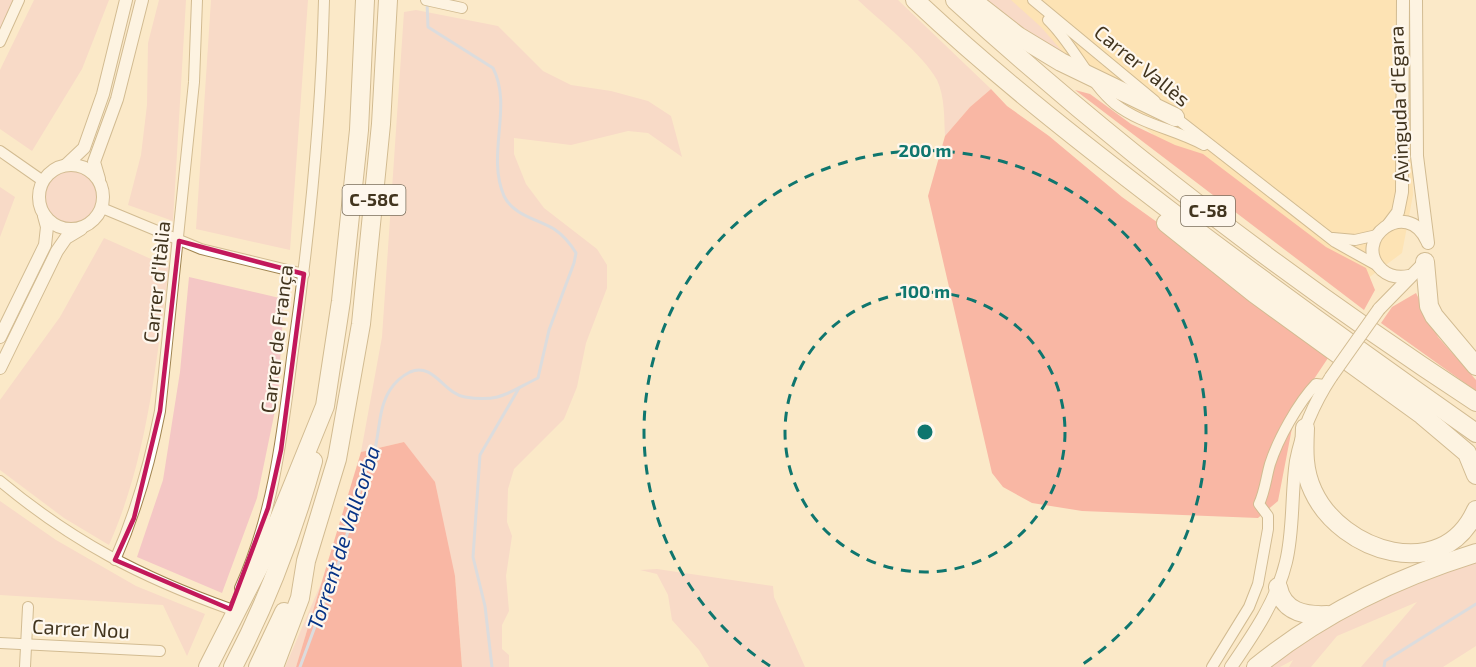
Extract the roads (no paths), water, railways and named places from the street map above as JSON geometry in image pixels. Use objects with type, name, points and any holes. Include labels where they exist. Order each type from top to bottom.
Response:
[{"type":"highway","name":"C-58C","points":[[233,667],[260,616],[285,556],[306,485],[325,406],[341,302],[356,162],[365,0]]},
{"type":"highway","name":"C-58C","points":[[258,667],[306,561],[337,459],[361,324],[381,124],[388,0]]},
{"type":"highway","name":"C-58","points":[[915,0],[1007,81],[1106,162],[1292,302],[1476,433]]},
{"type":"highway","name":"C-58","points":[[955,0],[1047,82],[1194,200],[1395,349],[1476,402]]},
{"type":"highway","points":[[972,0],[1018,36],[1094,78],[1175,117]]},
{"type":"highway","points":[[1106,162],[1162,219],[1255,294],[1444,433],[1467,453],[1476,475]]},
{"type":"highway","points":[[1425,262],[1429,306],[1434,316],[1476,366]]},
{"type":"highway","points":[[208,667],[262,561],[325,406]]},
{"type":"highway","points":[[1305,428],[1305,470],[1313,491],[1335,522],[1361,539],[1397,553],[1434,551],[1460,537],[1476,510]]},
{"type":"highway","points":[[1256,667],[1327,615],[1375,590],[1476,553]]},
{"type":"highway","points":[[274,667],[300,598],[306,561]]},
{"type":"highway","points":[[1278,586],[1286,603],[1298,612],[1306,615],[1327,615]]},
{"type":"street","points":[[0,42],[20,0]]},
{"type":"street","points":[[0,337],[45,245],[47,227],[39,195],[43,181],[50,172],[66,165],[84,148],[103,94],[126,0]]},
{"type":"street","points":[[0,368],[57,251],[66,238],[96,218],[102,208],[103,191],[94,162],[117,99],[142,0]]},
{"type":"street","name":"Carrer d'Itàlia","points":[[115,560],[134,518],[156,431],[180,241],[194,82],[197,0]]},
{"type":"street","name":"Carrer de França","points":[[199,667],[243,581],[268,508],[281,450],[304,274],[324,52],[324,0]]},
{"type":"street","points":[[426,0],[462,8]]},
{"type":"street","name":"Carrer Vallès","points":[[1028,0],[1069,43],[1115,104],[1134,116],[1199,142],[1227,160]]},
{"type":"street","name":"Carrer Vallès","points":[[1033,0],[1227,160],[1321,232],[1382,270]]},
{"type":"street","points":[[1397,0],[1403,14]]},
{"type":"street","name":"Avinguda d'Egara","points":[[1389,224],[1398,212],[1401,192],[1403,0]]},
{"type":"street","name":"Avinguda d'Egara","points":[[1416,0],[1417,156],[1428,243]]},
{"type":"street","points":[[0,151],[43,181]]},
{"type":"street","points":[[66,165],[82,166],[94,174],[101,183]]},
{"type":"street","points":[[102,208],[180,241],[230,257],[304,274]]},
{"type":"street","points":[[44,215],[62,228],[84,227]]},
{"type":"street","points":[[1378,309],[1386,284],[1373,253],[1377,235],[1389,224],[1409,223],[1424,234],[1428,243],[1425,262],[1418,272],[1409,276],[1394,277],[1382,270]]},
{"type":"street","name":"Carrer Vallès","points":[[1321,232],[1346,240],[1377,235]]},
{"type":"street","points":[[1231,667],[1278,586],[1290,538],[1297,460],[1305,428],[1328,381],[1378,309],[1409,276]]},
{"type":"street","points":[[1212,667],[1249,606],[1258,584],[1268,529],[1268,516],[1259,504],[1266,489],[1271,461],[1302,398],[1316,384],[1328,381]]},
{"type":"street","points":[[0,482],[36,511],[115,560],[189,594],[230,609]]},
{"type":"street","points":[[25,667],[28,607]]},
{"type":"street","name":"Carrer Nou","points":[[0,643],[160,651]]},
{"type":"waterway","name":"Torrent de Vallcorba","points":[[300,667],[340,559],[366,468],[375,450],[382,410],[390,390],[404,375],[418,370],[426,371],[458,395],[487,399],[504,395],[538,378],[549,330],[576,253],[557,231],[519,212],[504,196],[499,180],[498,164],[501,99],[493,68],[428,27],[427,2]]},
{"type":"waterway","points":[[492,667],[485,606],[473,557],[480,455],[519,388]]},
{"type":"waterway","points":[[1384,667],[1385,661],[1476,604]]}]
